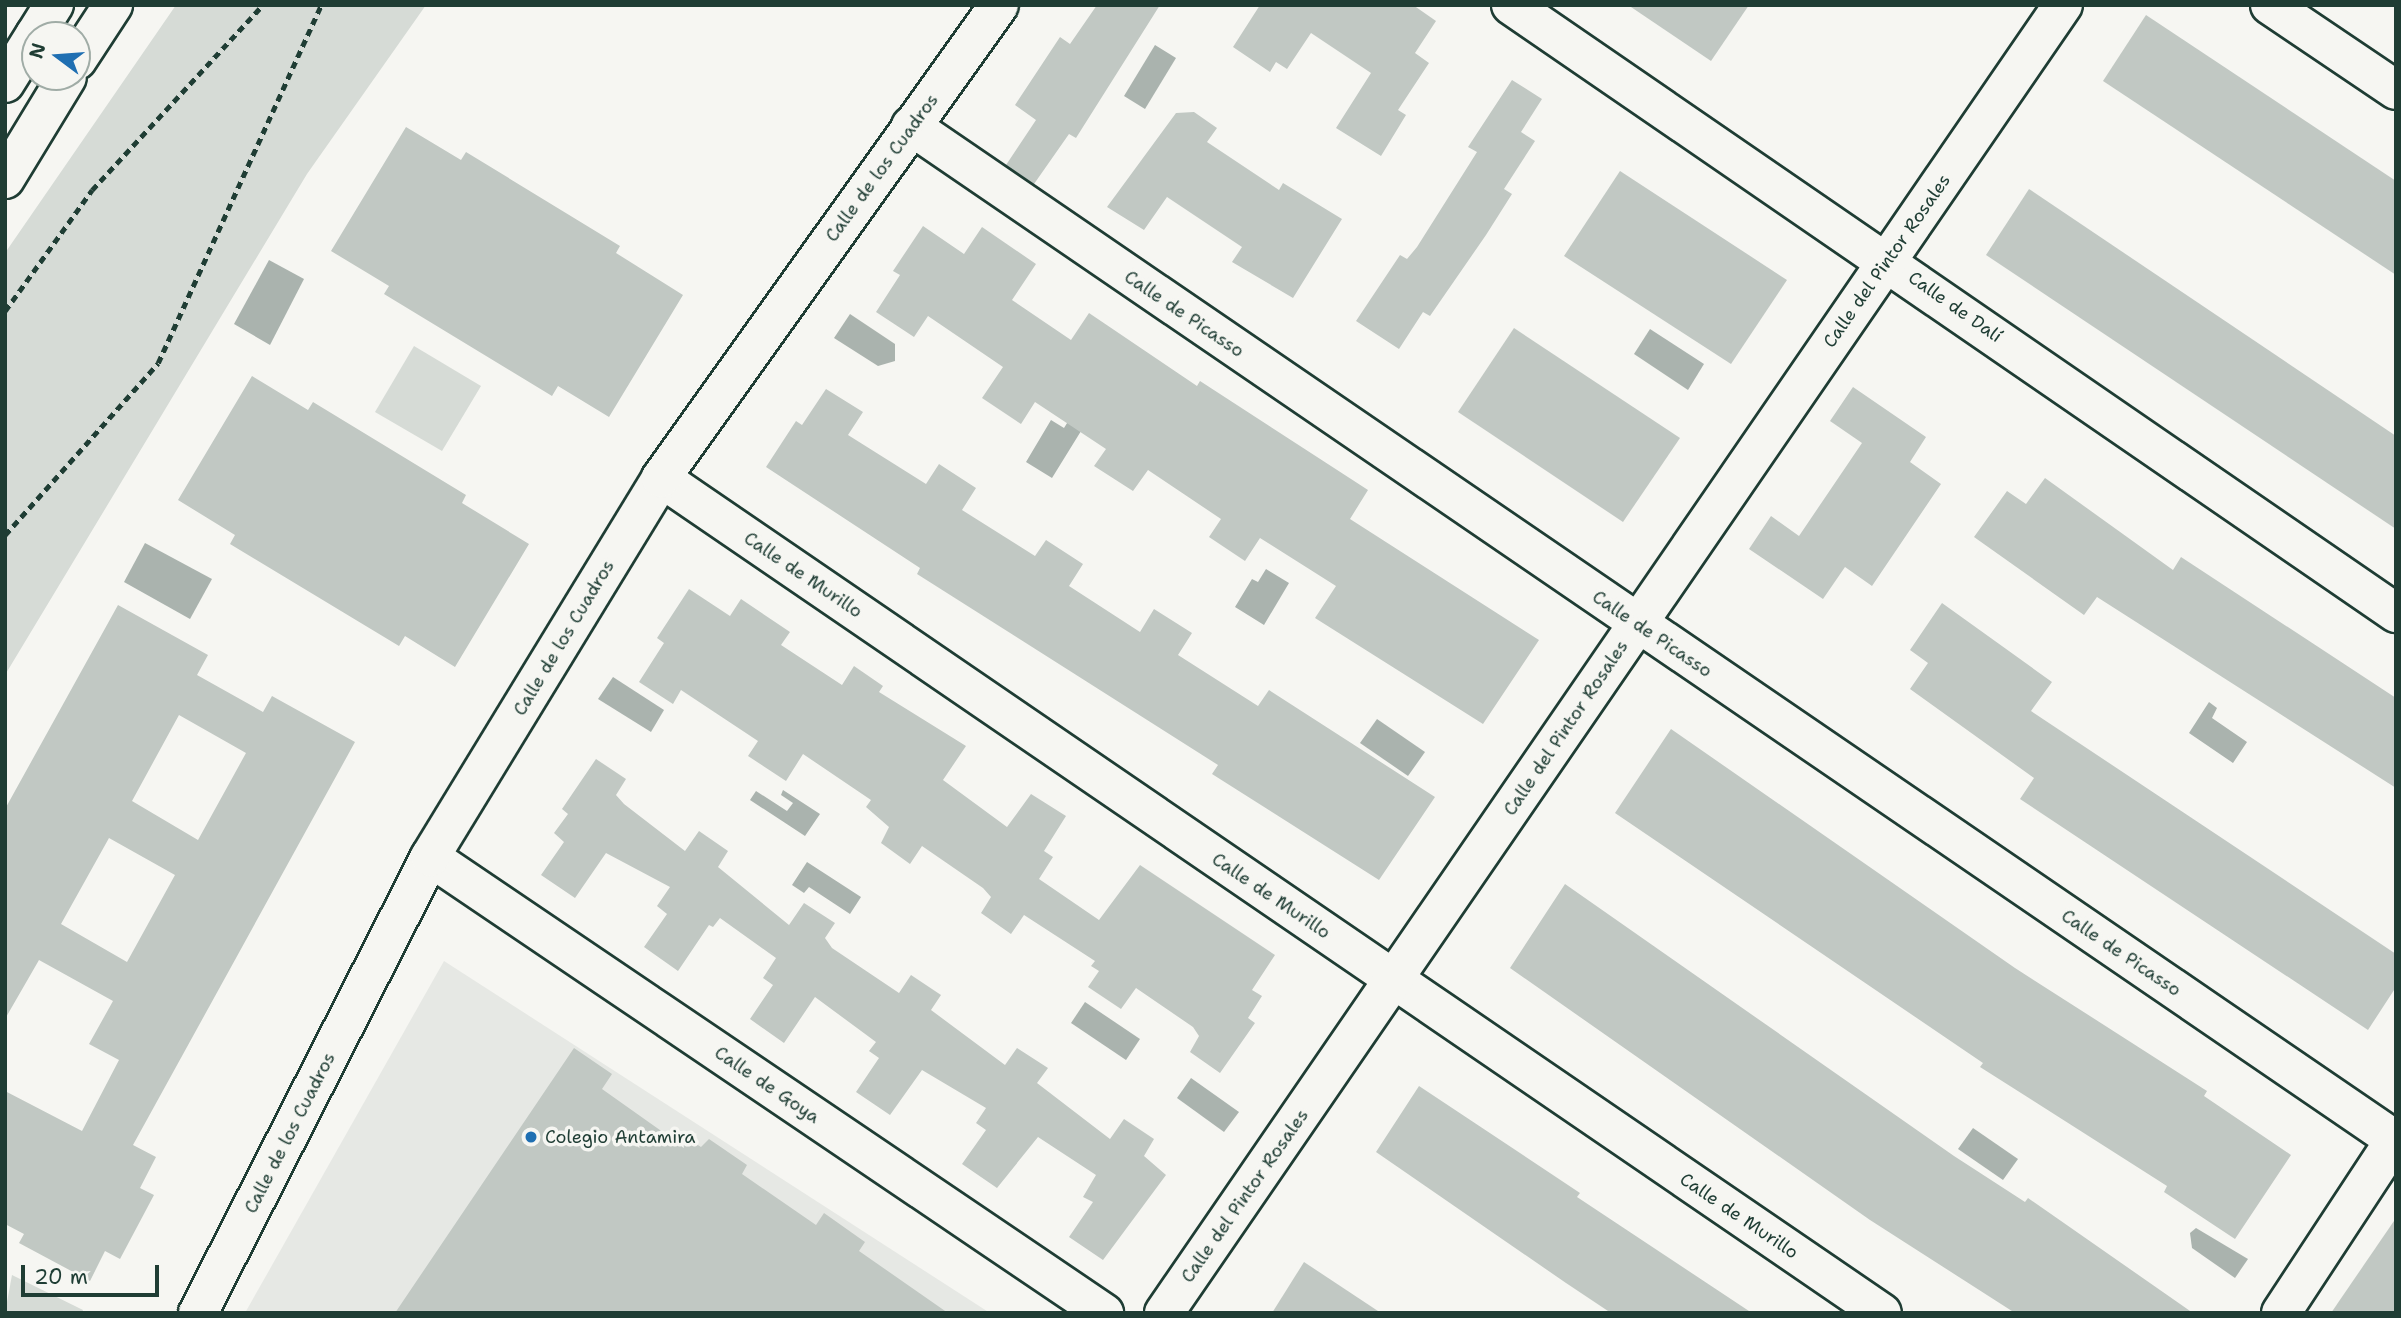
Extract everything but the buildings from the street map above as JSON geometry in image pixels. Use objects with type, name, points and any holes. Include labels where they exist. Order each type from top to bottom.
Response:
[{"type":"street","points":[[44,21],[54,5]]},
{"type":"street","points":[[91,39],[113,5]]},
{"type":"street","name":"Calle de los Cuadros","points":[[198,1313],[430,857],[661,478],[999,5]]},
{"type":"street","name":"Calle de Dalí","points":[[1511,5],[1887,260],[2396,613]]},
{"type":"street","name":"Calle del Pintor Rosales","points":[[1164,1313],[2063,5]]},
{"type":"street","points":[[2270,5],[2396,90]]},
{"type":"street","points":[[5,83],[21,57]]},
{"type":"street","points":[[5,179],[58,91]]},
{"type":"street","name":"Calle de Picasso","points":[[911,126],[2395,1139]]},
{"type":"street","name":"Calle de Murillo","points":[[661,478],[1882,1313]]},
{"type":"street","name":"Calle de Goya","points":[[430,857],[1104,1313]]},
{"type":"street","points":[[2281,1313],[2395,1139]]},
{"type":"path","points":[[5,311],[92,190],[264,5]]},
{"type":"path","points":[[5,535],[158,363],[321,5]]},
{"type":"shaded area","points":[[176,5],[426,5],[307,174],[5,675],[5,253]]},
{"type":"shaded area","points":[[1155,45],[1176,58],[1145,109],[1124,96]]},
{"type":"shaded area","points":[[269,260],[304,279],[270,345],[234,324]]},
{"type":"shaded area","points":[[850,314],[895,344],[895,361],[878,366],[834,338]]},
{"type":"shaded area","points":[[1650,329],[1704,364],[1688,390],[1634,354]]},
{"type":"shaded area","points":[[414,346],[481,386],[442,451],[375,412]]},
{"type":"shaded area","points":[[1072,415],[1086,423],[1052,478],[1026,462],[1051,420],[1064,428]]},
{"type":"shaded area","points":[[145,543],[212,579],[190,619],[124,582]]},
{"type":"shaded area","points":[[1266,569],[1289,583],[1264,625],[1235,607],[1252,579],[1258,582]]},
{"type":"shaded area","points":[[613,677],[664,710],[651,732],[598,699]]},
{"type":"shaded area","points":[[2209,702],[2217,708],[2212,718],[2247,742],[2233,763],[2189,733]]},
{"type":"shaded area","points":[[1377,719],[1425,752],[1408,776],[1360,743]]},
{"type":"shaded area","points":[[783,790],[820,814],[805,836],[750,800],[756,791],[787,811],[793,803],[781,795]]},
{"type":"shaded area","points":[[807,862],[861,897],[850,914],[809,887],[804,893],[792,885]]},
{"type":"shaded area","name":"Colegio Antamira","points":[[444,961],[990,1313],[245,1313]]},
{"type":"shaded area","points":[[1085,1002],[1140,1039],[1126,1060],[1071,1023]]},
{"type":"shaded area","points":[[1191,1078],[1239,1112],[1224,1132],[1177,1098]]},
{"type":"shaded area","points":[[1973,1128],[2018,1159],[2003,1180],[1958,1149]]},
{"type":"shaded area","points":[[2196,1228],[2248,1259],[2235,1278],[2192,1248],[2190,1233]]},
{"type":"shaded area","points":[[12,1275],[83,1310],[82,1313],[5,1313]]},
{"type":"place","name":"Colegio Antamira","points":[[531,1137]]}]
